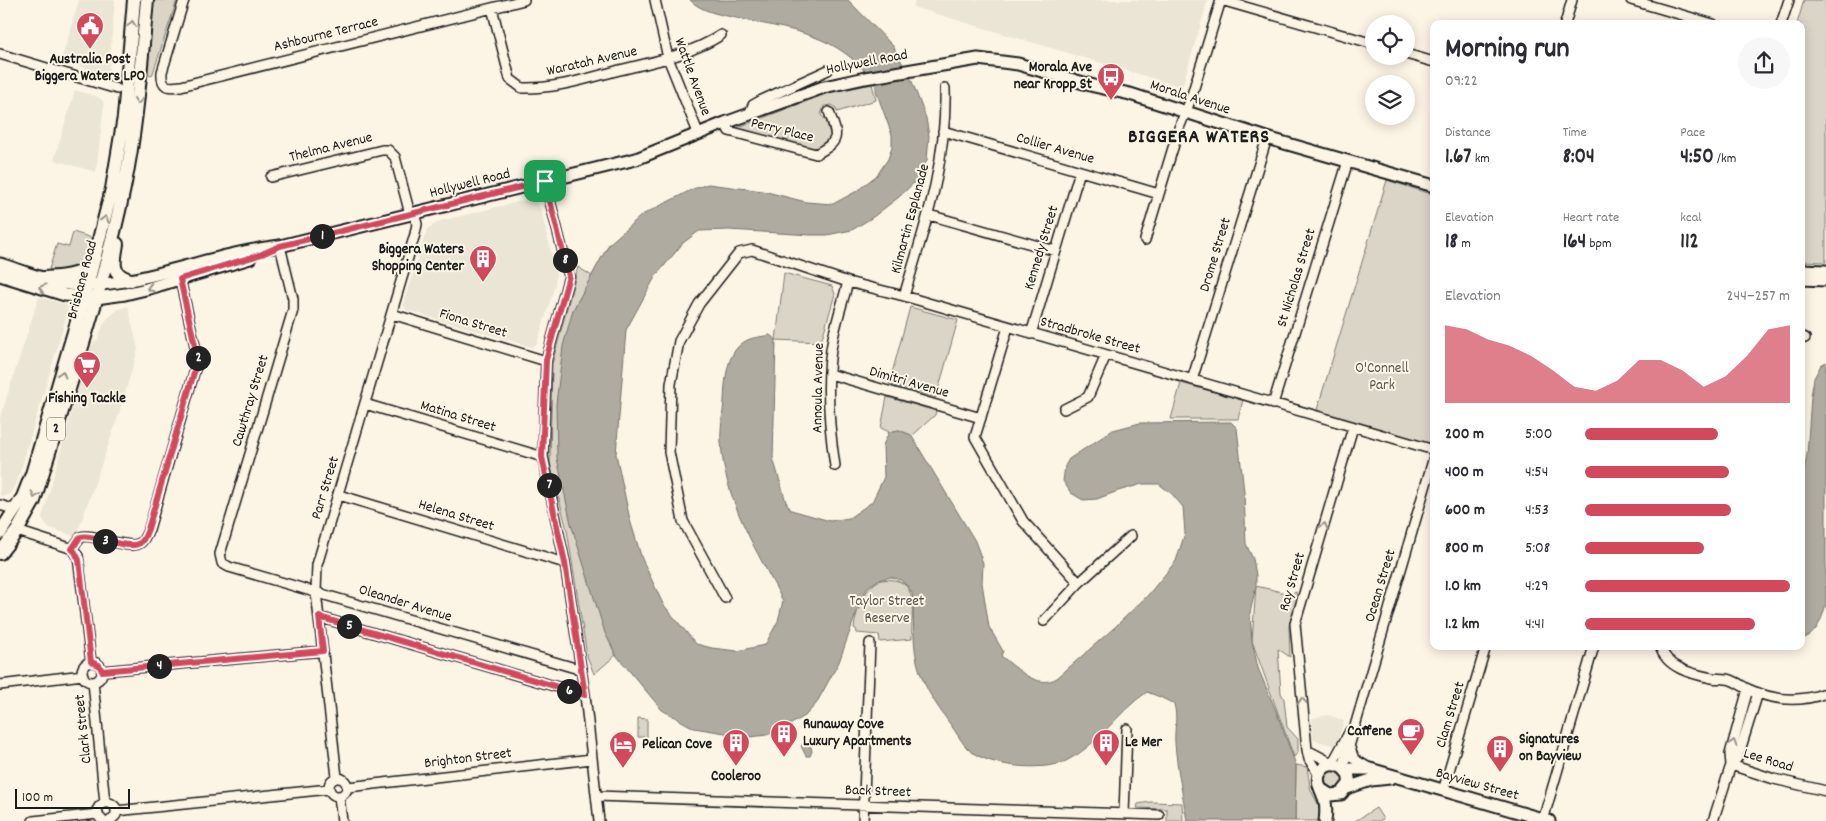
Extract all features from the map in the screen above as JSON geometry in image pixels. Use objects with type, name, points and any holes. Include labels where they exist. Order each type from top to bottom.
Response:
[{"type":"highway","name":"Brisbane Road","points":[[94,285],[92,266],[104,224],[117,163],[126,92],[134,0]]},
{"type":"highway","name":"Brisbane Road","points":[[0,533],[16,510],[32,474],[120,205],[128,168],[134,125],[147,0]]},
{"type":"highway","points":[[120,205],[122,219],[115,255],[116,267],[121,278],[131,280]]},
{"type":"highway","points":[[44,278],[63,277],[82,272],[92,266]]},
{"type":"highway","name":"Brisbane Road","points":[[0,553],[18,531],[34,501],[90,298]]},
{"type":"main road","name":"Morala Avenue","points":[[964,60],[990,59],[1018,64],[1094,86],[1130,94],[1267,138],[1430,185]]},
{"type":"main road","name":"Hollywell Road","points":[[0,264],[44,278],[75,285],[94,285],[131,280],[245,252],[280,246],[636,159],[725,123],[824,87],[964,60]]},
{"type":"main road","name":"Hollywell Road","points":[[0,275],[64,295],[90,298],[125,294],[180,279],[262,254],[280,246]]},
{"type":"main road","points":[[1805,270],[1826,271]]},
{"type":"main road","points":[[1805,279],[1826,280]]},
{"type":"main road","points":[[1338,766],[1349,776],[1344,791],[1327,821],[1326,803],[1318,782],[1319,775],[1323,768],[1338,766]]},
{"type":"main road","name":"Bayview Street","points":[[1338,766],[1370,769],[1546,820]]},
{"type":"main road","name":"Bayview Street","points":[[1344,791],[1371,780],[1397,778]]},
{"type":"main road","points":[[1321,788],[1330,795],[1344,791]]},
{"type":"street","name":"Ashbourne Terrace","points":[[184,0],[162,72],[161,80],[165,86],[170,88],[524,0]]},
{"type":"street","name":"Wattle Avenue","points":[[654,0],[668,58],[699,135]]},
{"type":"street","points":[[1145,240],[1221,0],[1365,41]]},
{"type":"street","points":[[1566,20],[1572,0]]},
{"type":"street","points":[[1631,0],[1700,20]]},
{"type":"street","points":[[1783,20],[1789,0]]},
{"type":"street","name":"Waratah Avenue","points":[[492,8],[510,79],[522,88],[559,86],[668,58],[711,41],[721,35]]},
{"type":"street","points":[[0,54],[116,88]]},
{"type":"street","points":[[1415,57],[1430,61]]},
{"type":"street","name":"Hollywell Road","points":[[749,114],[753,105],[828,70]]},
{"type":"street","name":"Kilmartin Esplanade","points":[[904,296],[938,176],[945,88]]},
{"type":"street","name":"Perry Place","points":[[725,123],[729,132],[816,154],[835,139],[836,132],[829,112]]},
{"type":"street","name":"Collier Avenue","points":[[943,131],[1159,194]]},
{"type":"street","name":"Drome Street","points":[[1192,380],[1267,138]]},
{"type":"street","name":"Thelma Avenue","points":[[271,177],[388,150],[395,157],[412,214]]},
{"type":"street","name":"St Nicholas Street","points":[[1273,404],[1348,161]]},
{"type":"street","name":"Kennedy Street","points":[[1031,334],[1080,171]]},
{"type":"street","points":[[545,181],[569,276],[546,360],[542,457],[565,563],[582,670],[599,821]]},
{"type":"street","name":"Parr Street","points":[[337,777],[316,592],[317,565],[417,228],[412,214]]},
{"type":"street","points":[[928,215],[1056,251]]},
{"type":"street","name":"Cawthray Street","points":[[222,563],[220,554],[293,310],[293,299],[280,246]]},
{"type":"street","name":"Stradbroke Street","points":[[725,598],[683,521],[669,452],[671,384],[679,340],[698,304],[739,253],[752,250],[848,282],[904,296],[1430,449]]},
{"type":"street","points":[[72,549],[80,537],[88,535],[108,542],[135,545],[143,540],[148,529],[198,359],[180,279]]},
{"type":"street","name":"Annoula Avenue","points":[[835,466],[829,428],[830,374],[833,340],[848,282]]},
{"type":"street","name":"Fiona Street","points":[[392,314],[546,360]]},
{"type":"street","points":[[1008,327],[975,437],[1023,521],[1079,583]]},
{"type":"street","points":[[1064,409],[1088,397],[1106,355]]},
{"type":"street","name":"Dimitri Avenue","points":[[830,374],[981,418]]},
{"type":"street","name":"Matina Street","points":[[365,404],[542,457]]},
{"type":"street","name":"Ray Street","points":[[1319,775],[1306,750],[1296,624],[1353,427]]},
{"type":"street","name":"Ocean Street","points":[[1338,766],[1355,722],[1430,470]]},
{"type":"street","name":"Helena Street","points":[[339,495],[565,563]]},
{"type":"street","points":[[0,505],[16,510]]},
{"type":"street","points":[[18,531],[72,549],[75,552],[79,560],[91,662]]},
{"type":"street","points":[[1044,621],[1079,583],[1131,536]]},
{"type":"street","name":"Oleander Avenue","points":[[222,563],[230,567],[582,670]]},
{"type":"street","points":[[319,617],[585,695]]},
{"type":"street","points":[[863,821],[870,643]]},
{"type":"street","name":"Clam Street","points":[[1443,791],[1485,650]]},
{"type":"street","points":[[1546,820],[1593,650]]},
{"type":"street","points":[[1662,650],[1668,662],[1680,669],[1713,678],[1731,680],[1772,698],[1802,699],[1826,693]]},
{"type":"street","points":[[102,671],[323,651]]},
{"type":"street","points":[[91,662],[99,665],[102,671],[100,678],[93,682],[86,680],[83,675],[83,668],[91,662]]},
{"type":"street","points":[[0,685],[83,675]]},
{"type":"street","name":"Clark Street","points":[[93,682],[105,803]]},
{"type":"street","points":[[1731,764],[1730,754],[1748,689]]},
{"type":"street","points":[[1731,764],[1738,757],[1758,693]]},
{"type":"street","name":"Ocean Street","points":[[1338,766],[1350,748],[1355,722]]},
{"type":"street","points":[[1124,814],[1127,729]]},
{"type":"street","points":[[1350,748],[1354,759],[1370,769]]},
{"type":"street","points":[[1306,750],[1338,766]]},
{"type":"street","name":"Brighton Street","points":[[348,787],[592,759]]},
{"type":"street","name":"Lee Road","points":[[1713,821],[1731,764],[1774,779],[1826,791]]},
{"type":"street","points":[[337,777],[344,778],[348,787],[345,793],[339,796],[333,794],[329,789],[332,780],[337,777]]},
{"type":"street","points":[[116,811],[329,789]]},
{"type":"street","points":[[339,796],[342,821]]},
{"type":"street","name":"Back Street","points":[[596,796],[1124,814],[1139,818],[1158,815]]},
{"type":"street","points":[[33,821],[100,818],[99,807],[105,803],[114,806],[116,811],[114,819],[110,821]]},
{"type":"shaded area","points":[[79,0],[115,0],[109,70],[106,72],[101,73],[61,61]]},
{"type":"shaded area","points":[[690,0],[848,0],[893,46],[911,79],[926,118],[929,136],[927,160],[919,178],[899,197],[852,230],[827,235],[729,230],[699,231],[683,243],[655,277],[626,330],[616,454],[630,520],[642,559],[663,604],[696,644],[712,648],[737,651],[765,645],[778,621],[783,601],[743,524],[728,484],[723,463],[721,427],[728,368],[733,353],[750,339],[770,335],[776,340],[773,458],[786,502],[791,510],[830,521],[849,518],[872,502],[884,477],[883,445],[889,432],[899,430],[911,435],[975,541],[983,563],[982,583],[989,627],[1003,651],[1001,656],[1028,676],[1042,681],[1050,681],[1057,678],[1148,595],[1176,561],[1185,533],[1183,507],[1172,494],[1159,484],[1142,484],[1097,499],[1083,500],[1071,493],[1063,481],[1065,466],[1069,459],[1113,430],[1140,423],[1231,422],[1237,428],[1244,492],[1246,544],[1253,559],[1256,575],[1256,586],[1250,613],[1252,641],[1258,668],[1296,765],[1295,821],[1187,821],[1176,753],[1176,714],[1174,704],[1147,692],[1126,709],[1088,746],[1066,761],[1030,767],[1001,764],[977,755],[963,743],[935,703],[927,688],[920,672],[915,652],[912,593],[901,580],[891,577],[878,580],[868,587],[862,597],[839,662],[816,704],[805,716],[767,735],[750,737],[694,728],[662,710],[616,655],[605,633],[571,524],[557,458],[556,404],[563,346],[573,310],[609,244],[642,215],[693,189],[708,184],[763,191],[806,202],[833,204],[857,191],[877,175],[888,159],[892,147],[892,135],[876,91],[876,86],[862,68],[846,54],[812,36],[715,13],[699,7]]},
{"type":"shaded area","points":[[915,0],[1208,0],[1182,87],[913,7]]},
{"type":"shaded area","points":[[75,90],[98,97],[103,101],[96,172],[54,160]]},
{"type":"shaded area","name":"Biggera Waters Shopping Center","points":[[526,200],[537,203],[541,210],[556,274],[555,285],[537,344],[532,347],[406,310],[403,304],[427,229],[440,221]]},
{"type":"shaded area","points":[[39,297],[67,305],[68,311],[17,482],[10,494],[5,496],[0,495],[0,418]]},
{"type":"shaded area","points":[[128,306],[138,349],[117,420],[76,537],[48,527],[42,518],[88,353],[95,340],[97,341],[107,319],[117,310]]},
{"type":"shaded area","points":[[1826,362],[1826,604],[1821,620],[1815,630],[1805,638],[1805,466],[1811,396],[1814,378],[1821,365]]},
{"type":"shaded area","points":[[1329,715],[1344,721],[1336,746],[1313,740],[1312,718]]},
{"type":"shaded area","points":[[804,743],[811,747],[810,756],[806,756],[801,746]]},
{"type":"green space","points":[[154,0],[177,0],[152,76],[145,74]]},
{"type":"green space","points":[[1804,0],[1826,0],[1826,262],[1805,261],[1805,20],[1798,20]]},
{"type":"green space","points":[[872,84],[876,100],[837,112],[836,108],[832,105],[824,106],[821,115],[826,120],[831,137],[816,148],[808,148],[736,128],[831,92]]},
{"type":"green space","name":"O'Connell Park","points":[[1387,180],[1430,194],[1430,448],[1316,413]]},
{"type":"green space","points":[[73,232],[92,238],[90,253],[86,263],[84,266],[58,271],[49,269],[57,244],[69,247]]},
{"type":"green space","points":[[578,267],[592,276],[573,310],[605,632],[616,655],[594,674],[587,656],[567,530],[550,463],[552,364]]},
{"type":"green space","points":[[784,273],[832,286],[835,294],[821,342],[776,340]]},
{"type":"green space","points":[[910,307],[958,320],[936,398],[889,384]]},
{"type":"green space","points":[[1181,383],[1243,400],[1238,419],[1171,419]]},
{"type":"green space","points":[[887,397],[936,411],[935,415],[912,436],[899,430],[889,432],[881,428]]},
{"type":"green space","name":"Taylor Street Reserve","points":[[881,580],[894,580],[903,583],[909,590],[912,598],[912,639],[880,642],[879,635],[857,633],[854,628],[861,601],[869,588]]},
{"type":"green space","points":[[1256,586],[1290,594],[1296,592],[1297,598],[1289,626],[1290,657],[1278,649],[1281,693],[1284,699],[1287,727],[1298,739],[1298,752],[1294,757],[1252,641]]},
{"type":"green space","points":[[638,718],[647,719],[647,737],[638,737]]},
{"type":"green space","points":[[1296,765],[1307,767],[1310,787],[1320,810],[1319,821],[1295,821]]},
{"type":"green space","points":[[1330,771],[1338,771],[1343,776],[1341,787],[1330,789],[1325,784],[1325,776]]},
{"type":"green space","points":[[1150,802],[1182,803],[1183,821],[1167,821],[1167,809],[1137,808],[1138,804]]},
{"type":"green space","points":[[1376,808],[1383,819],[1379,821],[1355,821]]},
{"type":"place","name":"Australia Post Biggera Waters LPO","points":[[90,50]]},
{"type":"place","name":"Morala Ave near Kropp St","points":[[1111,101]]},
{"type":"place","name":"Biggera Waters Shopping Center","points":[[483,283]]},
{"type":"place","name":"Fishing Tackle","points":[[87,389]]},
{"type":"place","name":"Caffene","points":[[1411,756]]},
{"type":"place","name":"Runaway Cove Luxury Apartments","points":[[784,758]]},
{"type":"place","name":"Cooleroo","points":[[736,767]]},
{"type":"place","name":"Le Mer","points":[[1106,767]]},
{"type":"place","name":"Pelican Cove","points":[[623,769]]},
{"type":"place","name":"Signatures on Bayview","points":[[1500,773]]},
{"type":"district","name":"BIGGERA WATERS","points":[[1199,138]]},
{"type":"route","points":[[545,181],[569,276],[546,360],[542,457],[565,563],[585,695],[319,617],[323,651],[102,671],[99,665],[91,662],[79,560],[72,549],[80,537],[88,535],[108,542],[135,545],[143,540],[148,529],[198,359],[180,279],[262,254],[280,246],[545,181]]}]
